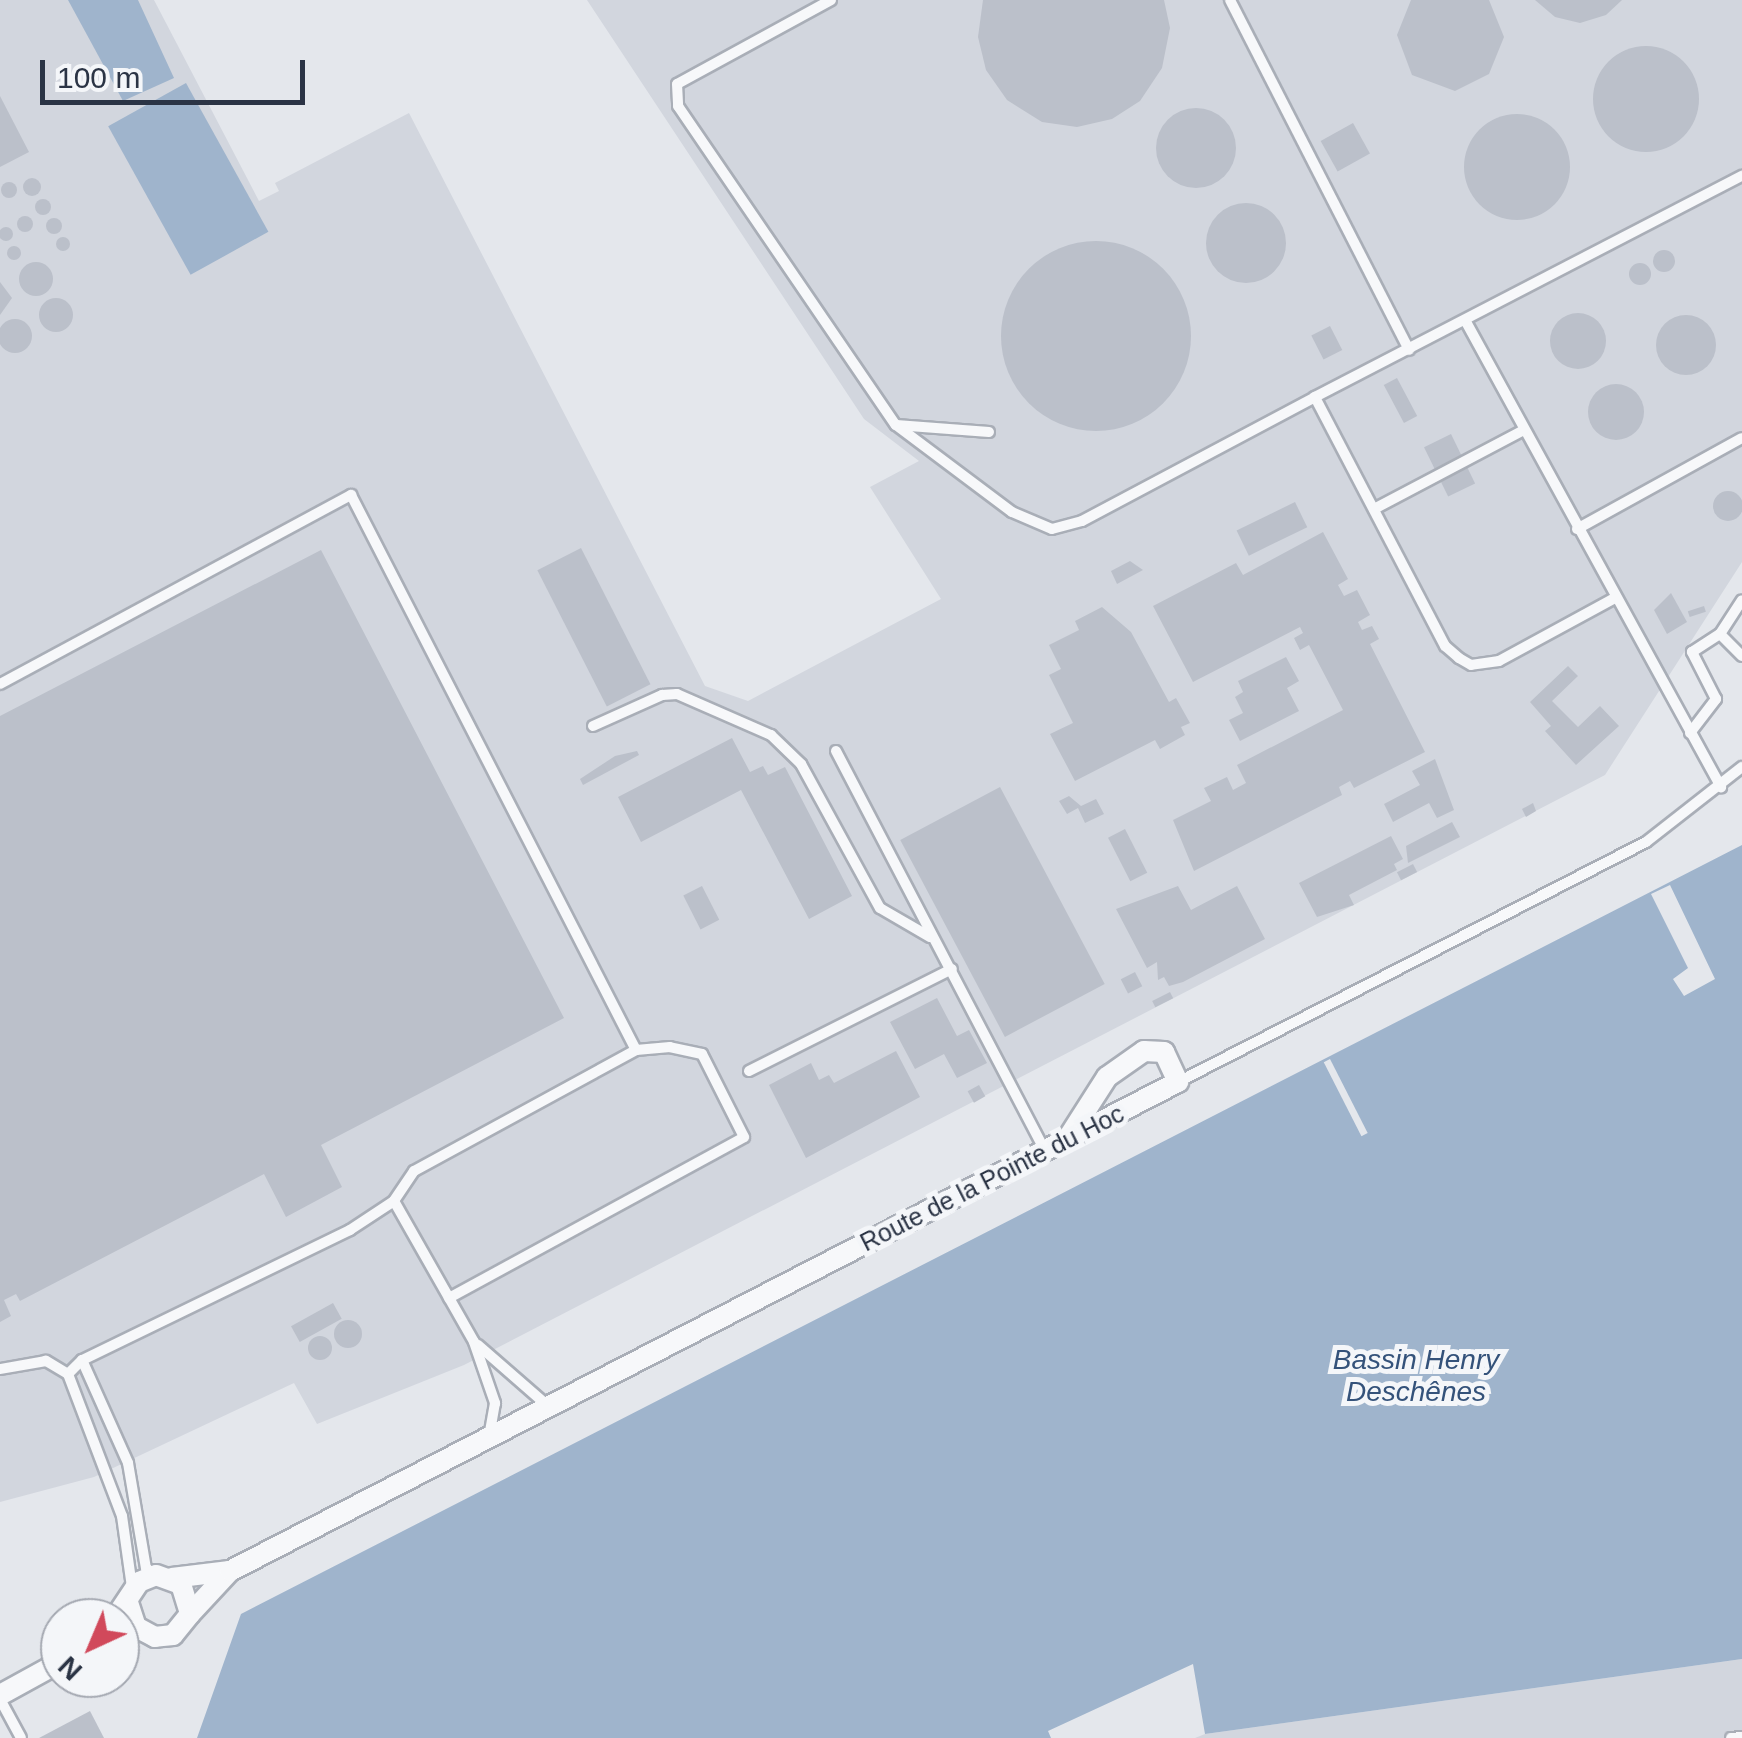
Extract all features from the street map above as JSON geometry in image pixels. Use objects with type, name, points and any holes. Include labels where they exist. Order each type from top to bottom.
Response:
[{"type":"street","points":[[1068,1138],[1107,1078],[1144,1051],[1164,1052],[1178,1082]]},
{"type":"street","name":"Route de la Pointe du Hoc","points":[[190,1614],[230,1571],[1178,1082]]},
{"type":"street","name":"Route de la Pointe du Hoc","points":[[164,1577],[230,1571]]},
{"type":"street","points":[[134,1598],[164,1577],[187,1593],[190,1614],[172,1635],[140,1636]]},
{"type":"street","points":[[140,1628],[146,1635]]},
{"type":"street","points":[[0,1679],[40,1661]]},
{"type":"street","points":[[0,1697],[40,1674]]},
{"type":"lane","points":[[830,0],[677,84],[678,106],[896,425],[1012,512],[1052,530],[1082,521],[1742,176]]},
{"type":"lane","points":[[1230,0],[1408,350]]},
{"type":"lane","points":[[1465,320],[1613,599],[1721,787]]},
{"type":"lane","points":[[1316,397],[1445,646],[1471,665],[1499,661],[1613,599]]},
{"type":"lane","points":[[896,425],[989,432]]},
{"type":"lane","points":[[1374,509],[1522,430]]},
{"type":"lane","points":[[1577,529],[1742,438]]},
{"type":"lane","points":[[0,684],[351,496],[636,1050]]},
{"type":"lane","points":[[1690,733],[1716,700],[1692,652],[1720,634],[1742,600]]},
{"type":"lane","points":[[1720,634],[1742,656]]},
{"type":"lane","points":[[593,726],[662,695],[677,694],[771,735],[801,764],[880,908],[930,937]]},
{"type":"lane","points":[[836,751],[930,937],[952,969],[1045,1150]]},
{"type":"lane","name":"Route de la Pointe du Hoc","points":[[1178,1082],[1646,842],[1742,767]]},
{"type":"lane","points":[[749,1071],[952,969]]},
{"type":"lane","points":[[68,1374],[82,1360],[350,1230],[394,1201],[414,1171],[636,1050],[670,1047],[702,1054],[744,1138],[449,1298]]},
{"type":"lane","points":[[394,1201],[474,1342],[495,1403],[488,1438]]},
{"type":"lane","points":[[474,1342],[548,1407]]},
{"type":"lane","points":[[82,1360],[128,1463],[146,1568],[164,1577]]},
{"type":"lane","points":[[0,1369],[46,1361],[68,1374],[122,1516],[125,1598]]},
{"type":"lane","points":[[0,1697],[21,1738]]},
{"type":"lane","points":[[1731,1738],[1742,1737]]},
{"type":"shaded area","points":[[0,0],[154,0],[259,201],[279,191],[275,183],[409,113],[705,686],[748,701],[941,599],[870,487],[919,461],[864,419],[587,0],[1742,0],[1742,562],[1605,775],[464,1365],[317,1424],[294,1383],[94,1477],[0,1502]]},
{"type":"shaded area","points":[[1742,1659],[1742,1738],[1195,1738],[1205,1734]]},
{"type":"water","points":[[68,0],[138,0],[174,78],[123,101]]},
{"type":"water","points":[[186,83],[268,232],[191,275],[108,126]]},
{"type":"water","name":"Bassin Henry Deschênes","points":[[1742,845],[1742,1659],[1205,1734],[1193,1664],[1048,1731],[1051,1738],[197,1738],[241,1614]]},
{"type":"pier","points":[[1670,885],[1715,979],[1684,996],[1673,979],[1688,968],[1651,894]]},
{"type":"pier","points":[[1330,1059],[1368,1133],[1361,1136],[1324,1062]]},
{"type":"building","points":[[983,0],[1164,0],[1170,28],[1162,68],[1140,101],[1112,119],[1077,127],[1042,122],[1007,100],[986,70],[978,37]]},
{"type":"building","points":[[1411,0],[1489,0],[1504,37],[1489,74],[1455,91],[1412,75],[1397,35]]},
{"type":"building","points":[[1535,0],[1622,0],[1606,15],[1580,23],[1555,17]]},
{"type":"building","points":[[1646,46],[1666,50],[1684,61],[1695,79],[1699,99],[1695,119],[1684,137],[1666,148],[1646,152],[1626,148],[1608,137],[1597,119],[1593,99],[1597,79],[1608,61],[1626,50]]},
{"type":"building","points":[[0,96],[29,152],[0,167]]},
{"type":"building","points":[[1196,108],[1211,111],[1224,120],[1233,133],[1233,163],[1224,176],[1211,185],[1196,188],[1181,185],[1168,176],[1159,163],[1156,148],[1159,133],[1168,120],[1181,111]]},
{"type":"building","points":[[1517,114],[1537,118],[1555,129],[1566,147],[1570,167],[1566,187],[1555,205],[1537,216],[1517,220],[1497,216],[1479,205],[1468,187],[1464,167],[1468,147],[1479,129],[1497,118]]},
{"type":"building","points":[[1353,123],[1370,154],[1338,172],[1321,141]]},
{"type":"building","points":[[32,178],[39,180],[39,194],[32,196],[25,194],[23,187],[25,180]]},
{"type":"building","points":[[9,182],[17,190],[9,198],[1,190]]},
{"type":"building","points":[[43,199],[51,207],[43,215],[35,207]]},
{"type":"building","points":[[1246,203],[1261,206],[1274,215],[1283,228],[1283,258],[1274,271],[1261,280],[1246,283],[1231,280],[1218,271],[1209,258],[1206,243],[1209,228],[1218,215],[1231,206]]},
{"type":"building","points":[[25,216],[33,224],[25,232],[17,224]]},
{"type":"building","points":[[54,218],[62,226],[54,234],[46,226]]},
{"type":"building","points":[[6,227],[13,234],[6,241],[-1,234]]},
{"type":"building","points":[[63,237],[70,244],[63,251],[56,244]]},
{"type":"building","points":[[1096,241],[1133,248],[1164,268],[1184,299],[1191,336],[1184,373],[1164,404],[1133,424],[1096,431],[1059,424],[1028,404],[1008,373],[1001,336],[1008,299],[1028,268],[1059,248]]},
{"type":"building","points":[[14,246],[21,253],[14,260],[7,253]]},
{"type":"building","points":[[1664,250],[1675,261],[1664,272],[1653,261]]},
{"type":"building","points":[[36,262],[48,267],[53,279],[48,291],[36,296],[24,291],[19,279],[24,267]]},
{"type":"building","points":[[1640,263],[1651,274],[1640,285],[1629,274]]},
{"type":"building","points":[[0,282],[12,298],[0,315]]},
{"type":"building","points":[[56,298],[68,303],[73,315],[68,327],[56,332],[44,327],[39,315],[44,303]]},
{"type":"building","points":[[1578,313],[1598,321],[1606,341],[1598,361],[1578,369],[1558,361],[1550,341],[1558,321]]},
{"type":"building","points":[[1686,315],[1707,324],[1716,345],[1707,366],[1686,375],[1665,366],[1656,345],[1665,324]]},
{"type":"building","points":[[15,319],[27,324],[32,336],[27,348],[15,353],[3,348],[-2,336],[3,324]]},
{"type":"building","points":[[1330,326],[1342,350],[1324,360],[1311,336]]},
{"type":"building","points":[[1397,378],[1417,416],[1404,423],[1384,385]]},
{"type":"building","points":[[1616,384],[1636,392],[1644,412],[1636,432],[1616,440],[1596,432],[1588,412],[1596,392]]},
{"type":"building","points":[[1451,434],[1475,483],[1448,497],[1424,447]]},
{"type":"building","points":[[1728,491],[1739,495],[1743,506],[1739,517],[1728,521],[1717,517],[1713,506],[1717,495]]},
{"type":"building","points":[[1295,502],[1307,527],[1249,556],[1237,530]]},
{"type":"building","points":[[1323,532],[1348,579],[1338,585],[1344,596],[1357,590],[1370,615],[1358,622],[1362,630],[1372,626],[1379,639],[1370,644],[1425,752],[1354,788],[1350,781],[1339,787],[1342,795],[1194,871],[1173,820],[1211,801],[1204,788],[1227,777],[1233,790],[1246,783],[1237,765],[1343,710],[1309,645],[1300,650],[1294,638],[1303,633],[1300,627],[1193,682],[1153,606],[1236,563],[1243,575]]},
{"type":"building","points":[[581,548],[650,684],[607,707],[537,570]]},
{"type":"building","points":[[321,550],[564,1018],[321,1145],[342,1187],[286,1217],[264,1174],[20,1301],[16,1294],[4,1300],[11,1316],[0,1322],[0,716]]},
{"type":"building","points":[[1130,561],[1143,570],[1117,584],[1111,571]]},
{"type":"building","points":[[1671,593],[1687,622],[1667,634],[1654,610]]},
{"type":"building","points":[[1704,606],[1706,612],[1690,617],[1688,611]]},
{"type":"building","points":[[1102,607],[1131,632],[1169,702],[1176,698],[1190,723],[1181,727],[1185,735],[1160,749],[1155,740],[1075,781],[1050,734],[1073,723],[1049,675],[1061,669],[1049,645],[1079,630],[1075,621]]},
{"type":"building","points":[[1286,657],[1299,681],[1287,688],[1299,711],[1240,741],[1229,720],[1243,713],[1235,697],[1243,692],[1238,681]]},
{"type":"building","points":[[1568,666],[1578,676],[1552,701],[1578,727],[1600,706],[1619,726],[1576,765],[1545,731],[1551,726],[1530,702]]},
{"type":"building","points":[[732,738],[750,772],[763,766],[768,775],[785,767],[852,896],[809,919],[741,790],[641,842],[618,797]]},
{"type":"building","points":[[637,751],[639,755],[583,785],[580,779],[615,756]]},
{"type":"building","points":[[1435,759],[1454,810],[1437,818],[1429,803],[1393,822],[1384,804],[1420,785],[1412,771]]},
{"type":"building","points":[[1000,787],[1105,984],[1005,1037],[900,840]]},
{"type":"building","points":[[1069,796],[1081,806],[1096,799],[1104,814],[1085,823],[1078,808],[1067,814],[1059,801]]},
{"type":"building","points":[[1533,803],[1536,811],[1526,817],[1522,809]]},
{"type":"building","points":[[1452,822],[1460,837],[1408,863],[1406,846]]},
{"type":"building","points":[[1125,829],[1147,873],[1130,881],[1108,838]]},
{"type":"building","points":[[1391,836],[1403,859],[1394,864],[1397,870],[1349,895],[1354,905],[1317,917],[1299,883]]},
{"type":"building","points":[[1413,864],[1417,872],[1401,880],[1397,872]]},
{"type":"building","points":[[702,886],[719,920],[701,929],[683,896]]},
{"type":"building","points":[[1178,886],[1191,910],[1237,886],[1265,939],[1183,982],[1169,986],[1164,977],[1158,980],[1157,962],[1147,968],[1116,909]]},
{"type":"building","points":[[1135,972],[1142,986],[1128,994],[1121,979]]},
{"type":"building","points":[[1170,992],[1173,998],[1155,1007],[1152,1001]]},
{"type":"building","points":[[937,998],[957,1036],[969,1030],[987,1063],[957,1078],[944,1054],[915,1069],[890,1022]]},
{"type":"building","points":[[896,1051],[920,1097],[806,1158],[769,1085],[811,1063],[819,1080],[829,1075],[834,1083]]},
{"type":"building","points":[[979,1085],[985,1096],[974,1103],[968,1091]]},
{"type":"building","points":[[333,1303],[342,1319],[300,1342],[291,1326]]},
{"type":"building","points":[[348,1320],[358,1324],[362,1334],[358,1344],[348,1348],[338,1344],[334,1334],[338,1324]]},
{"type":"building","points":[[320,1336],[329,1339],[329,1357],[320,1360],[311,1357],[308,1348],[311,1339]]},
{"type":"building","points":[[90,1711],[104,1738],[39,1738]]}]
